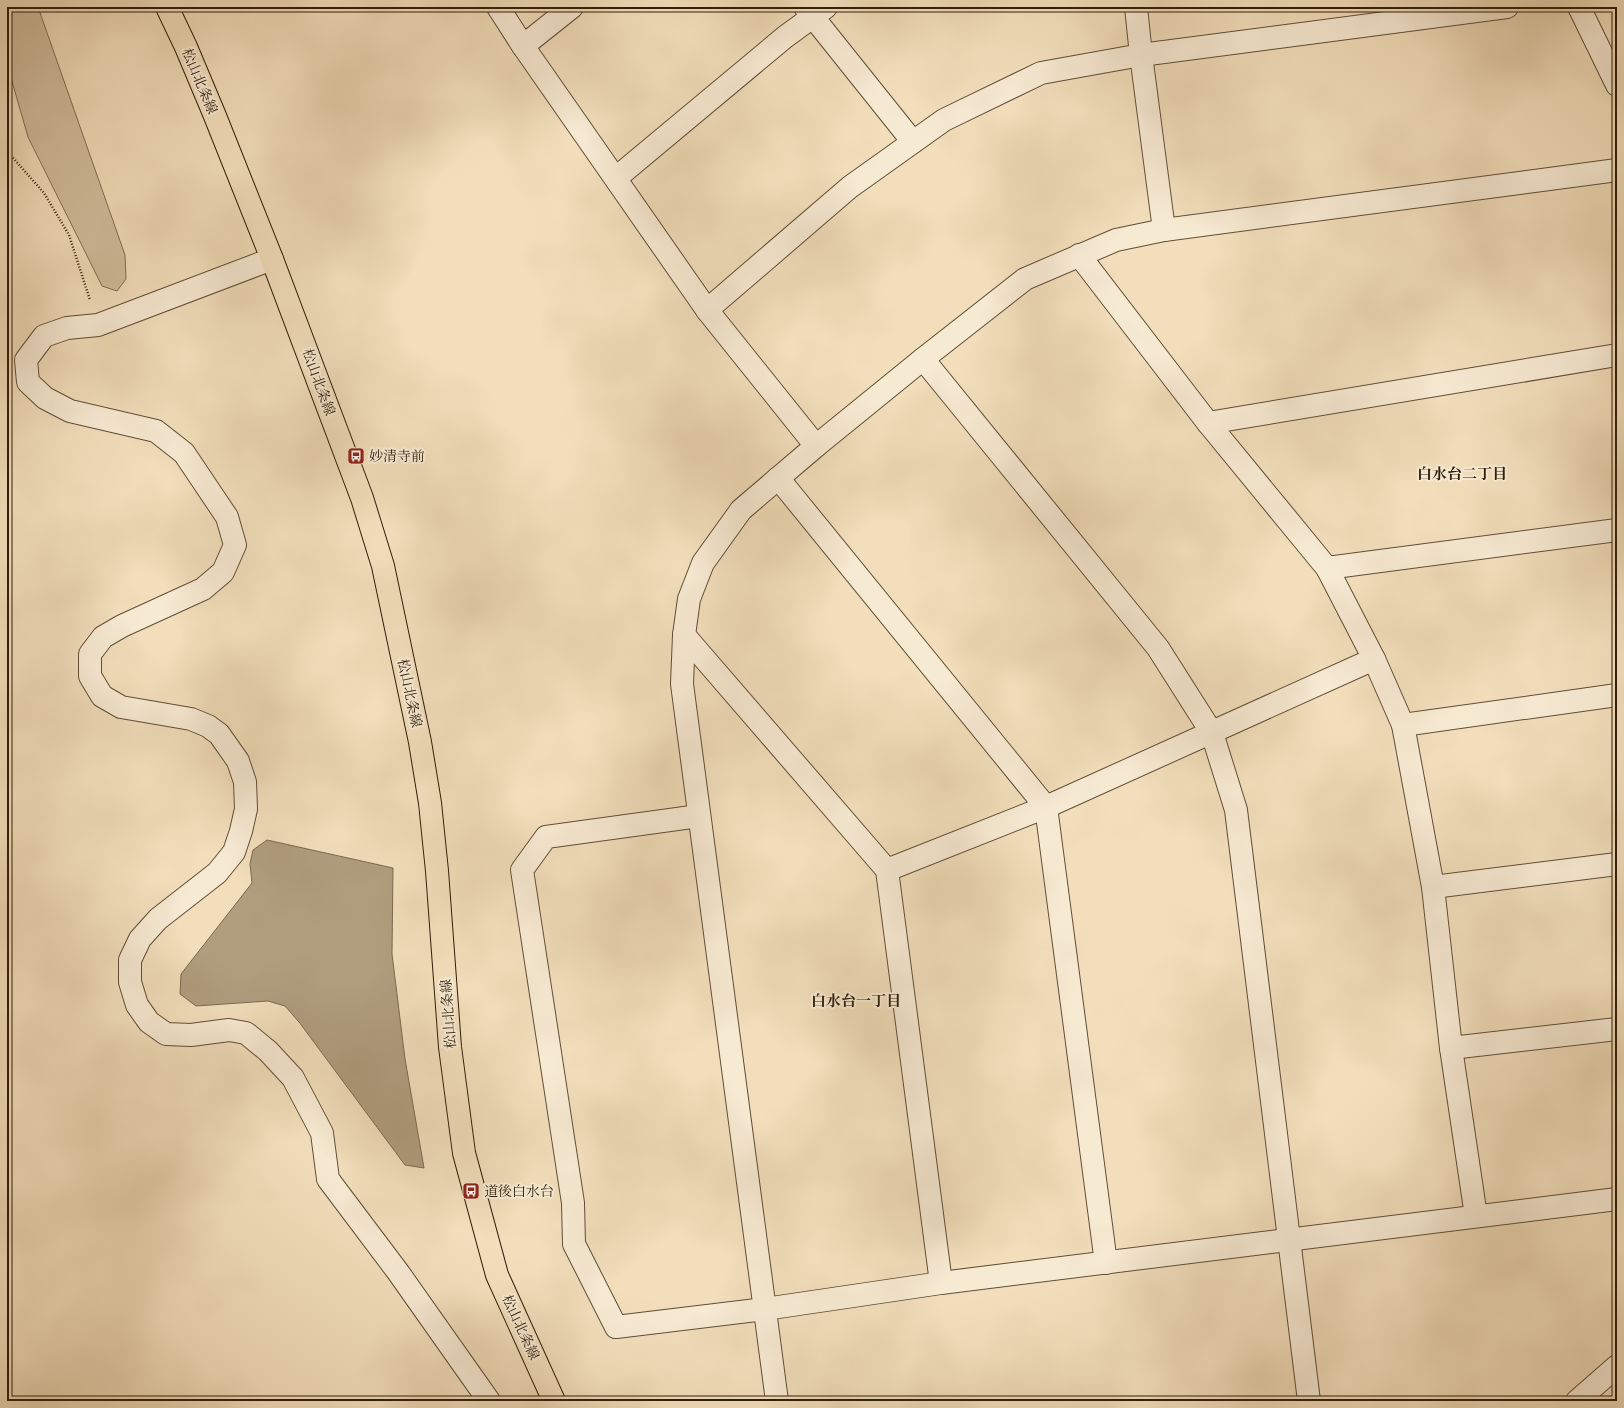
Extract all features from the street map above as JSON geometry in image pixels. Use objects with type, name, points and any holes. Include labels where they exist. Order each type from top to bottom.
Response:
[{"type":"main road","name":"松山北条線","points":[[167,7],[186,47],[215,116],[272,259],[362,498],[383,566],[420,742],[430,803],[437,871],[450,1047],[464,1153],[497,1275],[554,1401]]},
{"type":"street","points":[[498,7],[523,46],[707,310],[816,446]]},
{"type":"street","points":[[523,46],[572,7]]},
{"type":"street","points":[[1136,7],[1164,230]]},
{"type":"street","points":[[707,310],[850,187],[944,120],[1041,73],[1141,55],[1507,7]]},
{"type":"street","points":[[1579,7],[1617,86]]},
{"type":"street","points":[[616,178],[785,37],[814,10],[913,142]]},
{"type":"street","points":[[777,1401],[698,816],[682,684],[684,635],[688,599],[703,563],[741,510],[816,446],[982,311],[1025,279],[1079,255],[1116,240],[1164,230],[1617,170]]},
{"type":"street","points":[[1079,255],[1208,423],[1327,568],[1374,659],[1403,725],[1433,887],[1451,1048],[1476,1216]]},
{"type":"street","points":[[272,259],[98,325],[67,328],[44,336],[26,360],[28,382],[45,398],[70,411],[156,431],[184,454],[227,517],[235,545],[223,572],[203,589],[122,626],[103,637],[90,654],[90,676],[102,696],[121,706],[191,719],[208,726],[219,734],[238,761],[245,782],[246,809],[241,832],[234,852],[217,873],[158,919],[140,939],[130,960],[130,982],[137,1005],[149,1022],[166,1034],[191,1035],[229,1030],[246,1033],[268,1051],[293,1078],[322,1133],[328,1180],[398,1272],[490,1401]]},
{"type":"street","points":[[1208,423],[1617,355]]},
{"type":"street","points":[[923,359],[1158,648],[1212,733],[1236,810],[1309,1401]]},
{"type":"street","points":[[778,478],[1046,807],[1106,1263]]},
{"type":"street","points":[[1327,568],[1617,530]]},
{"type":"street","points":[[684,635],[887,870],[942,1283]]},
{"type":"street","points":[[887,870],[1046,807],[1374,659]]},
{"type":"street","points":[[1403,725],[1617,695]]},
{"type":"street","points":[[698,816],[546,837],[522,870],[572,1203],[574,1244],[616,1327],[765,1309],[942,1283],[1617,1199]]},
{"type":"street","points":[[1433,887],[1617,864]]},
{"type":"street","points":[[1451,1048],[1617,1029]]},
{"type":"street","points":[[1578,1401],[1617,1366]]},
{"type":"path","points":[[7,150],[44,193],[69,235],[98,325]]},
{"type":"shaded area","points":[[7,7],[38,7],[125,255],[126,279],[117,291],[102,286],[28,137],[7,64]]},
{"type":"shaded area","points":[[267,840],[393,868],[392,954],[405,1059],[424,1168],[405,1165],[299,1022],[285,1006],[268,1001],[196,1006],[180,994],[181,974],[252,883],[250,864],[253,850]]},
{"type":"place","name":"妙清寺前","points":[[356,456]]},
{"type":"place","name":"道後白水台","points":[[471,1191]]},
{"type":"district","name":"白水台二丁目","points":[[1462,474]]},
{"type":"district","name":"白水台一丁目","points":[[856,1001]]}]
